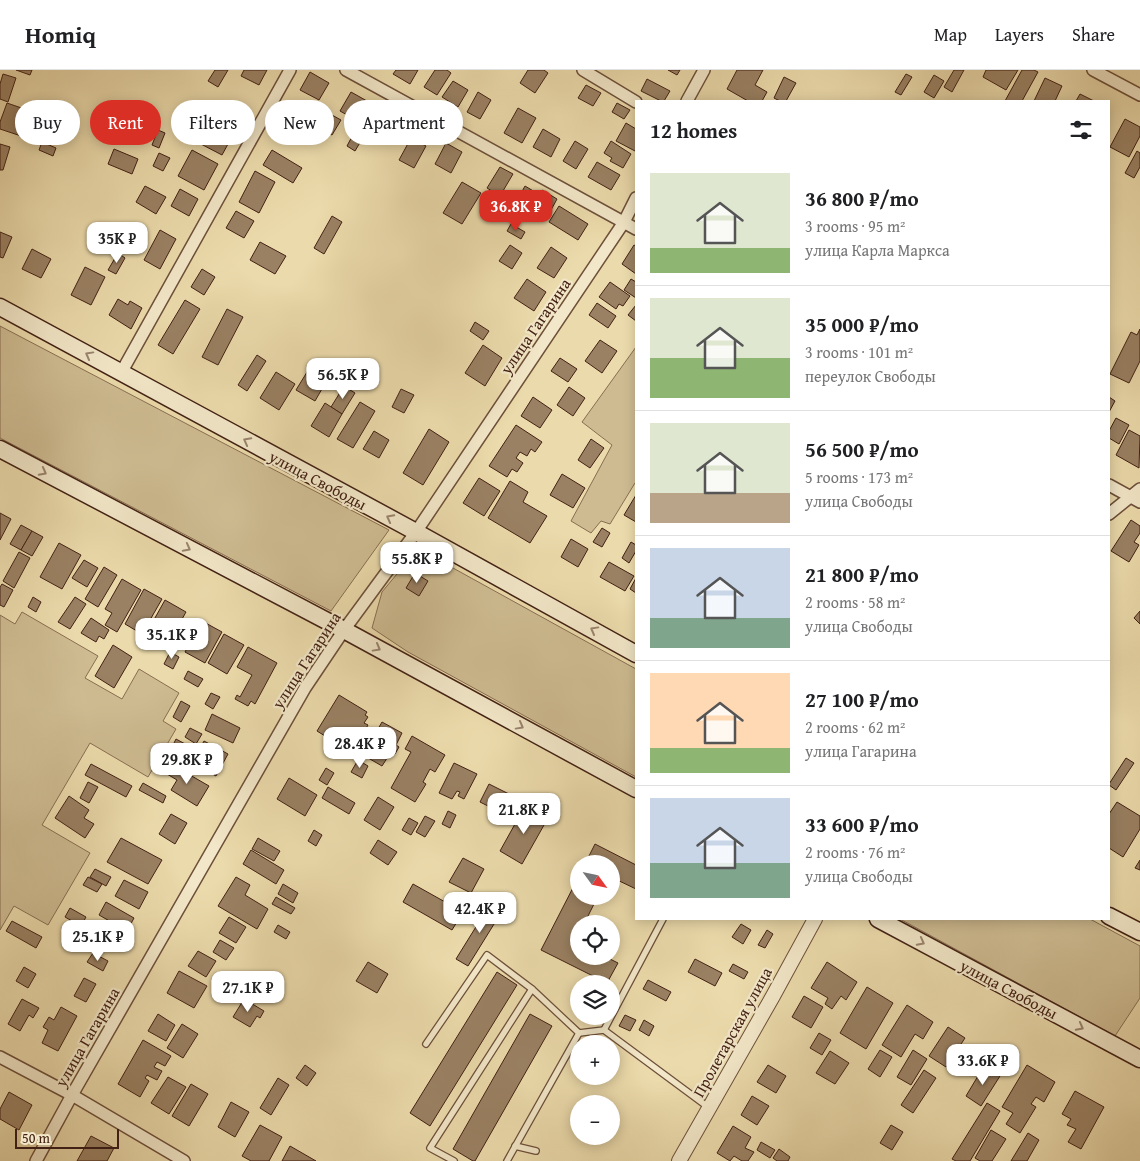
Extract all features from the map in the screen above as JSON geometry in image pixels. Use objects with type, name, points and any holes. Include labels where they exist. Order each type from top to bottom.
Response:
[{"type":"main road","name":"улица Свободы","points":[[0,307],[416,532],[635,653]]},
{"type":"main road","points":[[0,449],[344,630],[635,788]]},
{"type":"main road","points":[[1110,917],[1140,932]]},
{"type":"main road","name":"улица Свободы","points":[[880,920],[1140,1059]]},
{"type":"street","points":[[121,373],[290,70]]},
{"type":"street","points":[[346,70],[635,228]]},
{"type":"street","points":[[583,70],[635,101]]},
{"type":"street","points":[[688,100],[704,70]]},
{"type":"street","points":[[1093,70],[1140,95]]},
{"type":"street","name":"улица Гагарина","points":[[36,1161],[304,688],[416,532],[624,222],[635,200]]},
{"type":"street","points":[[1110,486],[1135,500]]},
{"type":"street","points":[[1110,513],[1135,500],[1140,489]]},
{"type":"street","name":"Пролетарская улица","points":[[679,1161],[814,920]]},
{"type":"street","points":[[0,1057],[72,1095],[184,1161]]},
{"type":"lane","points":[[604,1030],[663,920]]},
{"type":"lane","points":[[426,1044],[487,955],[532,989],[579,1033],[604,1030],[710,1108]]},
{"type":"lane","points":[[454,1161],[430,1148],[532,989]]},
{"type":"lane","points":[[507,1161],[579,1033]]},
{"type":"lane","points":[[516,1146],[536,1151]]},
{"type":"shaded area","points":[[0,326],[389,530],[331,611],[0,438]]},
{"type":"shaded area","points":[[635,348],[635,483],[610,524],[601,521],[591,533],[571,521],[612,445],[582,422]]},
{"type":"shaded area","points":[[416,551],[453,568],[635,668],[635,776],[408,652],[372,628],[382,592]]},
{"type":"shaded area","points":[[22,612],[98,656],[85,678],[122,699],[139,669],[179,693],[163,721],[176,729],[148,777],[90,743],[42,825],[90,853],[48,925],[14,906],[0,930],[0,615],[15,624]]},
{"type":"shaded area","points":[[902,920],[1092,920],[1140,946],[1140,998],[1115,1036]]},
{"type":"building","points":[[16,70],[32,70],[30,75]]},
{"type":"building","points":[[215,70],[228,70],[218,87],[208,81]]},
{"type":"building","points":[[244,70],[267,70],[259,85],[241,76]]},
{"type":"building","points":[[396,70],[418,70],[410,84],[393,74]]},
{"type":"building","points":[[435,70],[447,70],[451,73],[437,95],[424,87]]},
{"type":"building","points":[[528,70],[544,70],[548,73],[535,93],[520,83]]},
{"type":"building","points":[[668,70],[680,70],[677,75]]},
{"type":"building","points":[[737,70],[763,70],[755,85],[767,92],[763,100],[746,100],[727,89]]},
{"type":"building","points":[[954,70],[964,70],[952,92],[944,87]]},
{"type":"building","points":[[986,70],[1018,70],[1006,90],[983,77]]},
{"type":"building","points":[[1022,70],[1038,72],[1023,100],[1006,100]]},
{"type":"building","points":[[310,72],[329,83],[319,100],[300,90]]},
{"type":"building","points":[[3,74],[16,78],[8,102],[0,99],[0,84]]},
{"type":"building","points":[[906,74],[912,77],[901,95],[895,92]]},
{"type":"building","points":[[934,75],[944,81],[934,98],[924,92]]},
{"type":"building","points":[[784,77],[796,83],[787,100],[774,98]]},
{"type":"building","points":[[1045,78],[1062,86],[1055,100],[1034,100]]},
{"type":"building","points":[[647,79],[670,91],[665,100],[659,100],[641,91]]},
{"type":"building","points":[[453,81],[468,90],[462,100],[447,100],[442,97]]},
{"type":"building","points":[[586,85],[601,93],[593,106],[578,98]]},
{"type":"building","points":[[351,92],[365,100],[346,100]]},
{"type":"building","points":[[478,92],[491,100],[480,119],[467,112]]},
{"type":"building","points":[[1080,94],[1092,100],[1077,100]]},
{"type":"building","points":[[7,103],[15,106],[15,134],[0,129],[0,122]]},
{"type":"building","points":[[617,103],[630,110],[624,119],[612,112]]},
{"type":"building","points":[[344,104],[344,113],[340,111]]},
{"type":"building","points":[[518,108],[536,118],[522,143],[504,133]]},
{"type":"building","points":[[334,116],[341,120],[334,132]]},
{"type":"building","points":[[1125,119],[1140,127],[1140,136],[1129,157],[1110,147]]},
{"type":"building","points":[[626,123],[635,128],[635,151],[616,141]]},
{"type":"building","points":[[543,129],[560,139],[551,157],[533,147]]},
{"type":"building","points":[[161,131],[165,133],[161,143]]},
{"type":"building","points":[[575,141],[588,149],[576,169],[563,161]]},
{"type":"building","points":[[611,141],[631,154],[623,168],[610,161],[612,158],[604,153]]},
{"type":"building","points":[[0,144],[10,147],[3,170],[0,170]]},
{"type":"building","points":[[41,145],[49,145],[56,148],[53,156],[39,150]]},
{"type":"building","points":[[203,145],[227,145],[222,155]]},
{"type":"building","points":[[348,145],[359,145],[355,151]]},
{"type":"building","points":[[407,145],[426,146],[414,168],[399,160]]},
{"type":"building","points":[[445,145],[450,145],[462,152],[451,173],[435,164]]},
{"type":"building","points":[[114,149],[138,159],[132,174],[108,164]]},
{"type":"building","points":[[192,150],[218,164],[204,190],[178,176]]},
{"type":"building","points":[[272,150],[302,168],[293,183],[263,165]]},
{"type":"building","points":[[1137,151],[1140,153],[1140,167],[1134,178],[1125,173]]},
{"type":"building","points":[[159,153],[170,158],[163,171],[153,166]]},
{"type":"building","points":[[597,162],[620,175],[611,190],[588,177]]},
{"type":"building","points":[[500,167],[513,174],[500,196],[487,188]]},
{"type":"building","points":[[255,171],[275,182],[259,213],[239,202]]},
{"type":"building","points":[[462,182],[481,193],[462,224],[443,213]]},
{"type":"building","points":[[145,186],[166,197],[156,214],[136,202]]},
{"type":"building","points":[[525,186],[535,192],[524,213],[513,208]]},
{"type":"building","points":[[180,189],[198,199],[189,216],[171,206]]},
{"type":"building","points":[[542,190],[557,199],[551,210],[543,205],[540,210],[533,205]]},
{"type":"building","points":[[559,206],[588,224],[578,240],[549,222]]},
{"type":"building","points":[[236,211],[254,221],[244,238],[226,228]]},
{"type":"building","points":[[332,216],[342,222],[324,254],[314,248]]},
{"type":"building","points":[[511,224],[525,232],[521,239],[507,231]]},
{"type":"building","points":[[160,230],[176,239],[160,269],[144,260]]},
{"type":"building","points":[[0,232],[12,237],[3,258],[0,257]]},
{"type":"building","points":[[260,242],[286,256],[275,274],[250,260]]},
{"type":"building","points":[[510,245],[522,253],[512,269],[499,261]]},
{"type":"building","points":[[634,245],[635,246],[635,273],[622,264]]},
{"type":"building","points":[[551,247],[567,258],[554,278],[537,268]]},
{"type":"building","points":[[32,249],[51,259],[41,278],[22,269]]},
{"type":"building","points":[[118,253],[125,258],[116,274],[108,270]]},
{"type":"building","points":[[85,267],[105,277],[91,305],[71,295]]},
{"type":"building","points":[[202,269],[215,277],[204,295],[191,287]]},
{"type":"building","points":[[527,279],[546,292],[534,311],[514,298]]},
{"type":"building","points":[[631,279],[635,281],[635,297],[624,290]]},
{"type":"building","points":[[610,282],[630,296],[623,306],[619,304],[616,309],[599,297]]},
{"type":"building","points":[[118,299],[128,305],[130,301],[142,308],[131,329],[109,315]]},
{"type":"building","points":[[185,300],[200,309],[173,354],[158,345]]},
{"type":"building","points":[[597,303],[616,316],[608,328],[589,315]]},
{"type":"building","points":[[635,306],[635,320],[628,315]]},
{"type":"building","points":[[227,309],[243,317],[218,365],[202,357]]},
{"type":"building","points":[[475,322],[489,331],[483,340],[470,331]]},
{"type":"building","points":[[1140,329],[1140,361],[1129,383],[1110,374],[1131,332],[1137,335]]},
{"type":"building","points":[[600,340],[617,351],[602,373],[585,361]]},
{"type":"building","points":[[483,345],[502,358],[485,386],[465,373]]},
{"type":"building","points":[[257,355],[266,361],[247,391],[238,385]]},
{"type":"building","points":[[560,358],[577,369],[568,382],[551,371]]},
{"type":"building","points":[[312,364],[330,375],[315,401],[296,390]]},
{"type":"building","points":[[276,372],[295,384],[279,410],[260,398]]},
{"type":"building","points":[[344,386],[355,393],[342,414],[331,407]]},
{"type":"building","points":[[569,387],[585,398],[573,416],[557,405]]},
{"type":"building","points":[[401,389],[414,395],[404,413],[392,407]]},
{"type":"building","points":[[533,397],[552,410],[540,428],[521,416]]},
{"type":"building","points":[[1110,398],[1115,401],[1110,410]]},
{"type":"building","points":[[360,402],[375,411],[353,448],[337,439]]},
{"type":"building","points":[[325,403],[342,414],[329,437],[311,426]]},
{"type":"building","points":[[1116,418],[1129,425],[1119,444],[1110,439],[1110,429]]},
{"type":"building","points":[[516,425],[542,442],[535,452],[531,449],[527,456],[520,452],[516,458],[523,463],[517,472],[512,469],[507,477],[489,466]]},
{"type":"building","points":[[429,429],[449,442],[423,485],[403,473]]},
{"type":"building","points":[[1129,430],[1140,436],[1139,468],[1116,455]]},
{"type":"building","points":[[374,431],[389,440],[379,458],[363,449]]},
{"type":"building","points":[[591,439],[604,448],[590,468],[578,460]]},
{"type":"building","points":[[562,474],[585,488],[573,508],[550,495]]},
{"type":"building","points":[[479,478],[500,491],[484,516],[463,503]]},
{"type":"building","points":[[510,481],[528,492],[523,502],[547,516],[530,543],[488,518]]},
{"type":"building","points":[[635,497],[635,521],[624,515]]},
{"type":"building","points":[[0,513],[11,519],[0,540]]},
{"type":"building","points":[[1131,520],[1140,526],[1140,533],[1134,542],[1139,545],[1129,562],[1111,551]]},
{"type":"building","points":[[21,525],[32,531],[21,550],[10,544]]},
{"type":"building","points":[[602,528],[610,533],[602,547],[593,542]]},
{"type":"building","points":[[32,531],[43,537],[32,556],[21,550]]},
{"type":"building","points":[[571,539],[588,549],[578,567],[561,557]]},
{"type":"building","points":[[631,542],[635,544],[635,553],[629,563],[622,558]]},
{"type":"building","points":[[59,543],[81,555],[62,589],[40,577]]},
{"type":"building","points":[[19,552],[30,558],[14,588],[3,581]]},
{"type":"building","points":[[84,560],[98,568],[87,587],[72,578]]},
{"type":"building","points":[[609,562],[634,576],[625,591],[600,577]]},
{"type":"building","points":[[104,567],[117,575],[98,607],[85,599]]},
{"type":"building","points":[[415,573],[428,581],[419,596],[406,588]]},
{"type":"building","points":[[122,579],[141,590],[117,632],[105,625],[112,613],[105,609]]},
{"type":"building","points":[[635,580],[635,592],[630,589]]},
{"type":"building","points":[[2,584],[13,590],[4,607],[0,605],[0,587]]},
{"type":"building","points":[[144,589],[162,599],[142,634],[125,624]]},
{"type":"building","points":[[33,597],[41,602],[36,612],[28,607]]},
{"type":"building","points":[[75,597],[86,604],[70,629],[58,622]]},
{"type":"building","points":[[165,600],[186,612],[172,637],[151,625]]},
{"type":"building","points":[[1140,611],[1140,624],[1134,618]]},
{"type":"building","points":[[91,618],[109,630],[104,639],[99,636],[96,642],[81,633]]},
{"type":"building","points":[[202,621],[222,632],[205,663],[185,652]]},
{"type":"building","points":[[224,634],[244,645],[227,674],[208,663]]},
{"type":"building","points":[[113,645],[132,657],[114,688],[95,676]]},
{"type":"building","points":[[248,647],[277,663],[255,704],[251,701],[248,706],[235,699],[237,695],[240,697],[252,675],[237,667]]},
{"type":"building","points":[[170,652],[179,657],[173,669],[164,664]]},
{"type":"building","points":[[188,671],[203,679],[198,687],[184,679]]},
{"type":"building","points":[[211,693],[220,697],[213,709],[205,704]]},
{"type":"building","points":[[339,695],[367,712],[365,715],[368,717],[364,723],[368,725],[364,732],[360,729],[357,733],[351,729],[341,746],[317,731]]},
{"type":"building","points":[[181,701],[190,706],[181,722],[173,717]]},
{"type":"building","points":[[212,714],[240,728],[233,743],[205,730]]},
{"type":"building","points":[[382,722],[402,733],[396,745],[399,747],[395,754],[391,752],[382,766],[363,755]]},
{"type":"building","points":[[190,728],[202,734],[196,744],[185,737]]},
{"type":"building","points":[[412,736],[445,755],[435,772],[430,769],[423,782],[426,784],[415,802],[391,788],[411,752],[405,749]]},
{"type":"building","points":[[176,739],[187,745],[178,760],[168,755]]},
{"type":"building","points":[[204,741],[228,754],[216,776],[192,763]]},
{"type":"building","points":[[357,746],[363,750],[359,758],[352,754]]},
{"type":"building","points":[[1126,758],[1134,763],[1116,790],[1110,786],[1110,782]]},
{"type":"building","points":[[358,760],[368,766],[362,778],[351,772]]},
{"type":"building","points":[[174,763],[191,772],[190,775],[209,786],[197,806],[171,790],[177,780],[167,774]]},
{"type":"building","points":[[454,763],[477,774],[464,799],[458,796],[460,792],[457,791],[452,799],[439,793]]},
{"type":"building","points":[[91,764],[132,786],[126,797],[85,775]]},
{"type":"building","points":[[326,768],[334,773],[327,785],[319,780]]},
{"type":"building","points":[[289,778],[317,795],[305,816],[277,799]]},
{"type":"building","points":[[88,782],[98,787],[89,803],[80,798]]},
{"type":"building","points":[[143,783],[166,796],[163,803],[139,790]]},
{"type":"building","points":[[489,784],[517,798],[508,816],[480,802]]},
{"type":"building","points":[[328,787],[355,803],[349,814],[322,798]]},
{"type":"building","points":[[69,796],[89,810],[84,818],[94,824],[85,838],[55,818]]},
{"type":"building","points":[[378,797],[394,807],[380,830],[364,820]]},
{"type":"building","points":[[1117,802],[1140,816],[1140,829],[1123,857],[1110,849],[1110,812]]},
{"type":"building","points":[[525,806],[548,818],[522,864],[500,851]]},
{"type":"building","points":[[448,811],[456,815],[450,828],[442,824]]},
{"type":"building","points":[[171,814],[187,823],[175,844],[159,834]]},
{"type":"building","points":[[425,816],[435,821],[425,837],[416,832]]},
{"type":"building","points":[[409,818],[418,823],[411,835],[402,830]]},
{"type":"building","points":[[314,830],[322,835],[316,846],[308,841]]},
{"type":"building","points":[[121,838],[162,860],[148,884],[107,862]]},
{"type":"building","points":[[258,838],[280,851],[274,861],[252,849]]},
{"type":"building","points":[[378,840],[397,852],[388,865],[370,853]]},
{"type":"building","points":[[595,844],[616,855],[590,855]]},
{"type":"building","points":[[251,850],[284,870],[276,884],[243,864]]},
{"type":"building","points":[[620,857],[635,864],[635,889],[620,881]]},
{"type":"building","points":[[463,858],[484,869],[471,893],[449,882]]},
{"type":"building","points":[[1140,860],[1140,870],[1135,868]]},
{"type":"building","points":[[95,869],[111,877],[106,886],[90,877]]},
{"type":"building","points":[[88,877],[102,884],[97,892],[83,885]]},
{"type":"building","points":[[236,877],[250,885],[245,895],[268,909],[257,929],[218,906]]},
{"type":"building","points":[[124,880],[148,892],[139,909],[115,896]]},
{"type":"building","points":[[283,884],[298,893],[293,903],[278,894]]},
{"type":"building","points":[[413,884],[463,912],[452,930],[403,902]]},
{"type":"building","points":[[570,894],[570,905],[594,905],[588,915],[570,915],[570,964],[541,950]]},
{"type":"building","points":[[276,897],[295,908],[291,914],[272,904]]},
{"type":"building","points":[[492,901],[504,908],[468,966],[456,959]]},
{"type":"building","points":[[106,902],[134,918],[127,931],[99,915]]},
{"type":"building","points":[[70,908],[86,917],[81,926],[65,917]]},
{"type":"building","points":[[229,917],[246,927],[236,943],[219,933]]},
{"type":"building","points":[[12,921],[42,937],[36,948],[6,931]]},
{"type":"building","points":[[103,923],[124,934],[117,947],[105,941],[102,948],[92,942],[94,938],[89,935],[95,924],[101,927]]},
{"type":"building","points":[[741,924],[751,930],[743,944],[732,937]]},
{"type":"building","points":[[278,925],[290,932],[286,939],[274,932]]},
{"type":"building","points":[[767,930],[773,934],[765,948],[758,945]]},
{"type":"building","points":[[220,940],[234,948],[226,960],[213,952]]},
{"type":"building","points":[[198,951],[216,961],[206,977],[188,966]]},
{"type":"building","points":[[93,953],[108,961],[103,971],[87,962]]},
{"type":"building","points":[[695,959],[722,973],[715,986],[688,972]]},
{"type":"building","points":[[368,962],[388,974],[377,993],[356,981]]},
{"type":"building","points":[[827,962],[857,982],[846,1000],[841,996],[832,1009],[825,1004],[828,998],[811,988]]},
{"type":"building","points":[[733,964],[748,972],[744,979],[729,971]]},
{"type":"building","points":[[571,965],[617,965],[611,975],[591,975]]},
{"type":"building","points":[[24,967],[36,974],[28,988],[16,981]]},
{"type":"building","points":[[179,971],[207,986],[194,1008],[167,993]]},
{"type":"building","points":[[497,972],[517,985],[430,1126],[410,1113]]},
{"type":"building","points":[[84,978],[96,984],[86,1002],[74,996]]},
{"type":"building","points":[[648,980],[671,992],[666,1001],[643,989]]},
{"type":"building","points":[[867,987],[893,1003],[866,1049],[840,1033]]},
{"type":"building","points":[[804,996],[823,1007],[811,1028],[792,1017]]},
{"type":"building","points":[[22,999],[39,1008],[33,1018],[29,1015],[20,1031],[8,1024]]},
{"type":"building","points":[[244,999],[264,1011],[260,1018],[257,1016],[250,1027],[233,1017]]},
{"type":"building","points":[[907,1005],[933,1022],[923,1039],[915,1034],[901,1057],[882,1045]]},
{"type":"building","points":[[61,1007],[77,1016],[58,1051],[42,1043],[48,1030],[43,1027],[49,1017],[54,1020]]},
{"type":"building","points":[[158,1014],[175,1025],[166,1041],[148,1031]]},
{"type":"building","points":[[530,1014],[552,1026],[475,1161],[473,1161],[453,1149]]},
{"type":"building","points":[[625,1015],[636,1020],[630,1031],[619,1026]]},
{"type":"building","points":[[644,1020],[654,1026],[649,1036],[639,1030]]},
{"type":"building","points":[[182,1024],[198,1034],[183,1058],[167,1048]]},
{"type":"building","points":[[948,1027],[965,1038],[946,1067],[929,1056]]},
{"type":"building","points":[[819,1033],[831,1040],[822,1055],[810,1048]]},
{"type":"building","points":[[143,1040],[171,1056],[165,1066],[157,1062],[154,1067],[162,1071],[157,1080],[147,1075],[145,1078],[149,1081],[140,1097],[118,1084]]},
{"type":"building","points":[[880,1050],[892,1057],[880,1077],[868,1069]]},
{"type":"building","points":[[913,1050],[927,1059],[911,1085],[897,1077]]},
{"type":"building","points":[[830,1051],[849,1063],[835,1084],[816,1073]]},
{"type":"building","points":[[305,1065],[316,1073],[307,1086],[296,1078]]},
{"type":"building","points":[[768,1065],[786,1076],[776,1093],[757,1082]]},
{"type":"building","points":[[1027,1065],[1055,1082],[1044,1102],[1036,1097],[1031,1104],[1036,1107],[1020,1133],[1006,1124],[1013,1113],[1002,1107]]},
{"type":"building","points":[[984,1066],[1000,1076],[981,1106],[966,1096]]},
{"type":"building","points":[[924,1070],[936,1078],[913,1113],[901,1105]]},
{"type":"building","points":[[168,1077],[186,1087],[169,1114],[151,1103]]},
{"type":"building","points":[[278,1078],[289,1085],[271,1115],[260,1108]]},
{"type":"building","points":[[191,1084],[208,1094],[189,1126],[172,1116]]},
{"type":"building","points":[[1075,1091],[1104,1107],[1081,1149],[1068,1142],[1076,1129],[1067,1125],[1071,1119],[1062,1114]]},
{"type":"building","points":[[9,1092],[32,1105],[19,1130],[0,1119],[0,1109]]},
{"type":"building","points":[[752,1096],[769,1106],[757,1125],[741,1115]]},
{"type":"building","points":[[231,1102],[249,1112],[235,1137],[218,1127]]},
{"type":"building","points":[[987,1103],[1000,1111],[970,1161],[956,1161],[952,1159]]},
{"type":"building","points":[[260,1125],[282,1137],[269,1161],[251,1161],[242,1156]]},
{"type":"building","points":[[891,1125],[903,1132],[892,1150],[880,1143]]},
{"type":"building","points":[[733,1126],[751,1137],[745,1148],[754,1152],[748,1161],[742,1161],[734,1156],[730,1161],[717,1153]]},
{"type":"building","points":[[991,1130],[1006,1139],[992,1161],[980,1161],[975,1158]]},
{"type":"building","points":[[1028,1133],[1039,1140],[1027,1161],[1011,1161]]},
{"type":"building","points":[[91,1136],[114,1148],[107,1161],[77,1161]]},
{"type":"building","points":[[761,1142],[775,1150],[770,1158],[757,1150]]},
{"type":"building","points":[[290,1146],[316,1161],[282,1161]]},
{"type":"building","points":[[779,1149],[790,1157],[788,1161],[777,1161],[773,1158]]}]
